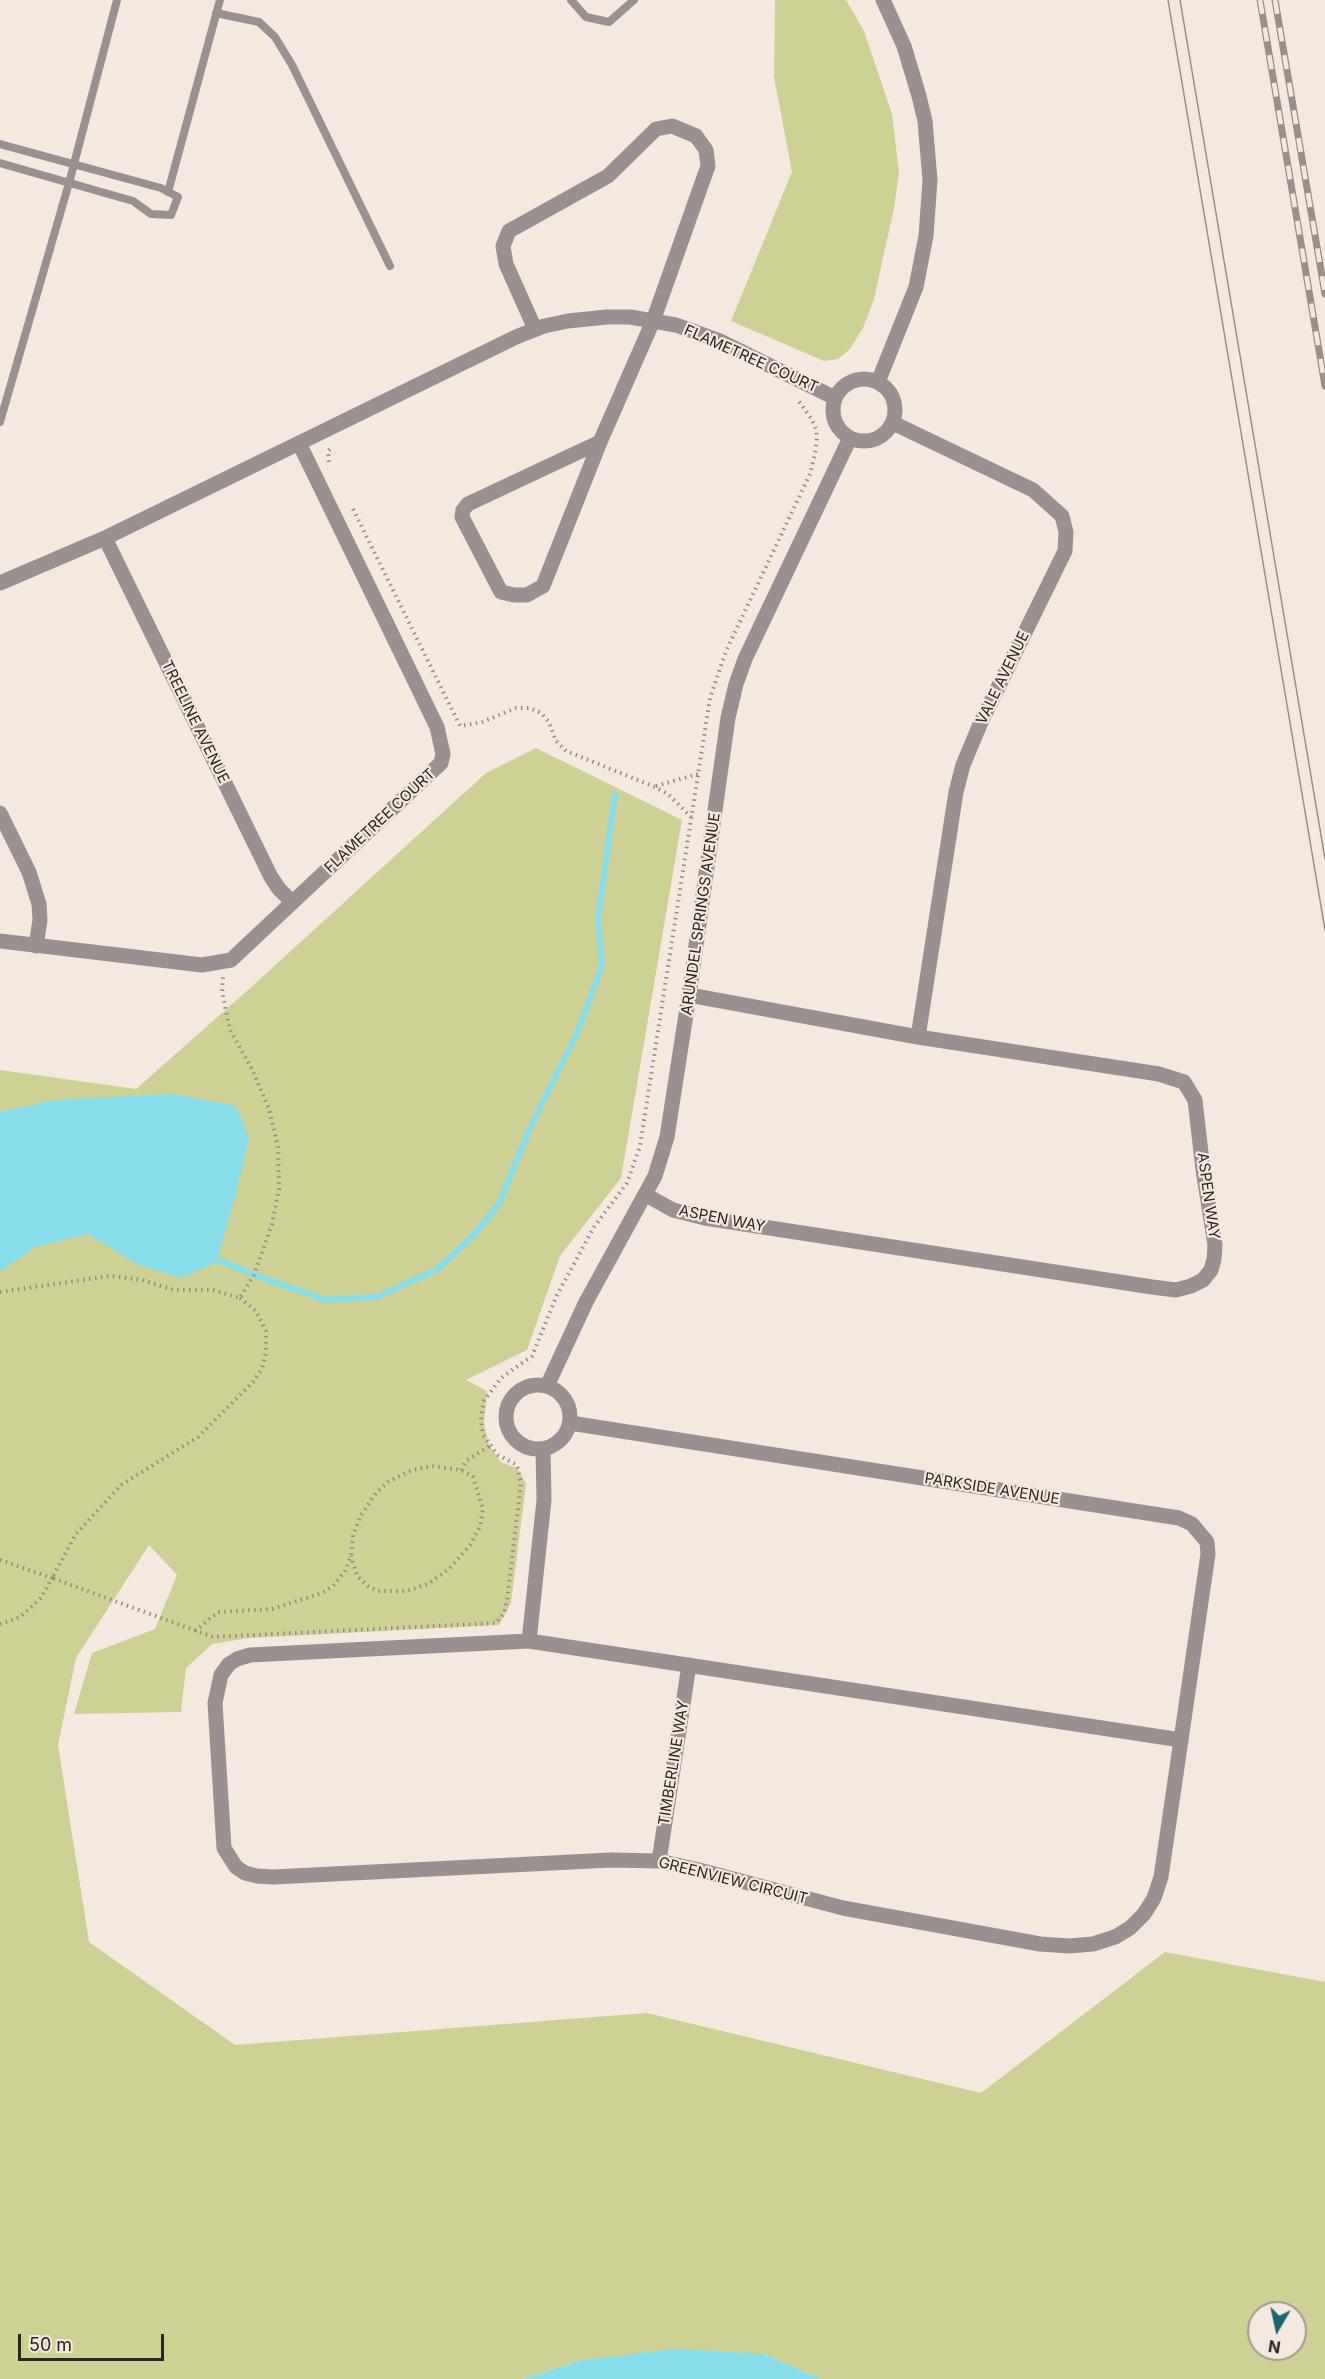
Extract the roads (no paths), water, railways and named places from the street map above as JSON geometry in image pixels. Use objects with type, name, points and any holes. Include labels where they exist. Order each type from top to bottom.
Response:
[{"type":"street","points":[[878,382],[909,310],[920,271],[927,236],[930,180],[925,121],[920,96],[904,46],[883,0]]},
{"type":"street","points":[[535,329],[506,264],[503,246],[509,231],[608,176],[656,129],[672,126],[696,135],[706,150],[708,166],[652,321],[600,442],[543,586],[527,595],[514,596],[501,592],[462,517],[463,510],[468,504],[600,442]]},
{"type":"street","name":"FLAMETREE COURT","points":[[0,583],[105,538],[544,326],[588,318],[630,317],[676,325],[720,341],[835,398]]},
{"type":"street","points":[[858,379],[878,382],[892,395],[895,414],[893,423],[888,431],[870,441],[850,438],[842,433],[833,416],[835,398],[840,389],[858,379]]},
{"type":"street","name":"VALE AVENUE","points":[[893,423],[1033,490],[1062,516],[1066,532],[1065,551],[981,722],[963,765],[956,792],[918,1037]]},
{"type":"street","name":"ARUNDEL SPRINGS AVENUE","points":[[547,1386],[586,1302],[655,1176],[667,1137],[728,718],[736,684],[745,659],[850,438]]},
{"type":"street","name":"FLAMETREE COURT","points":[[0,941],[202,965],[231,960],[441,763],[443,754],[437,727],[299,443]]},
{"type":"street","name":"TREELINE AVENUE","points":[[105,538],[271,877],[292,903]]},
{"type":"street","points":[[0,813],[29,872],[39,904],[36,946]]},
{"type":"street","name":"ASPEN WAY","points":[[646,1195],[673,1210],[705,1218],[1176,1290],[1203,1280],[1214,1258],[1215,1245],[1195,1100],[1184,1082],[1158,1074],[918,1037],[689,995]]},
{"type":"street","points":[[547,1386],[566,1400],[570,1411],[570,1423],[561,1441],[543,1449],[532,1449],[514,1439],[506,1420],[506,1410],[517,1392],[526,1387],[547,1386]]},
{"type":"street","name":"PARKSIDE AVENUE","points":[[570,1423],[1179,1518],[1192,1524],[1207,1542],[1208,1554],[1181,1740]]},
{"type":"street","points":[[529,1641],[544,1500],[543,1449]]},
{"type":"street","name":"GREENVIEW CIRCUIT","points":[[529,1641],[689,1665],[1181,1740],[1161,1877],[1154,1898],[1131,1928],[1115,1937],[1093,1944],[1069,1946],[1040,1944],[843,1908],[659,1861],[611,1860],[273,1877],[244,1873],[229,1859],[224,1848],[215,1703],[221,1675],[229,1664],[237,1659],[250,1655],[529,1641]]},
{"type":"street","name":"TIMBERLINE WAY","points":[[659,1861],[689,1665]]},
{"type":"lane","points":[[0,422],[69,183],[117,0]]},
{"type":"lane","points":[[168,192],[220,0]]},
{"type":"lane","points":[[571,0],[585,17],[609,22],[634,0]]},
{"type":"lane","points":[[216,13],[259,22],[275,37],[292,65],[390,266]]},
{"type":"lane","points":[[0,144],[168,192],[178,197],[171,215],[151,214],[133,201],[0,163]]},
{"type":"water","points":[[171,1094],[236,1106],[249,1139],[216,1263],[181,1278],[138,1265],[88,1234],[35,1247],[0,1272],[0,1112],[55,1100]]},
{"type":"water","points":[[673,2349],[764,2354],[821,2379],[523,2379],[579,2361]]},
{"type":"waterway","points":[[209,1256],[254,1275],[326,1300],[377,1297],[438,1269],[473,1236],[499,1204],[530,1128],[578,1031],[602,966],[598,919],[615,795]]},
{"type":"tram line","points":[[1168,0],[1325,930]]},
{"type":"tram line","points":[[1180,0],[1325,859]]},
{"type":"railway","points":[[1260,0],[1325,386]]},
{"type":"railway","points":[[1275,0],[1325,294]]}]
